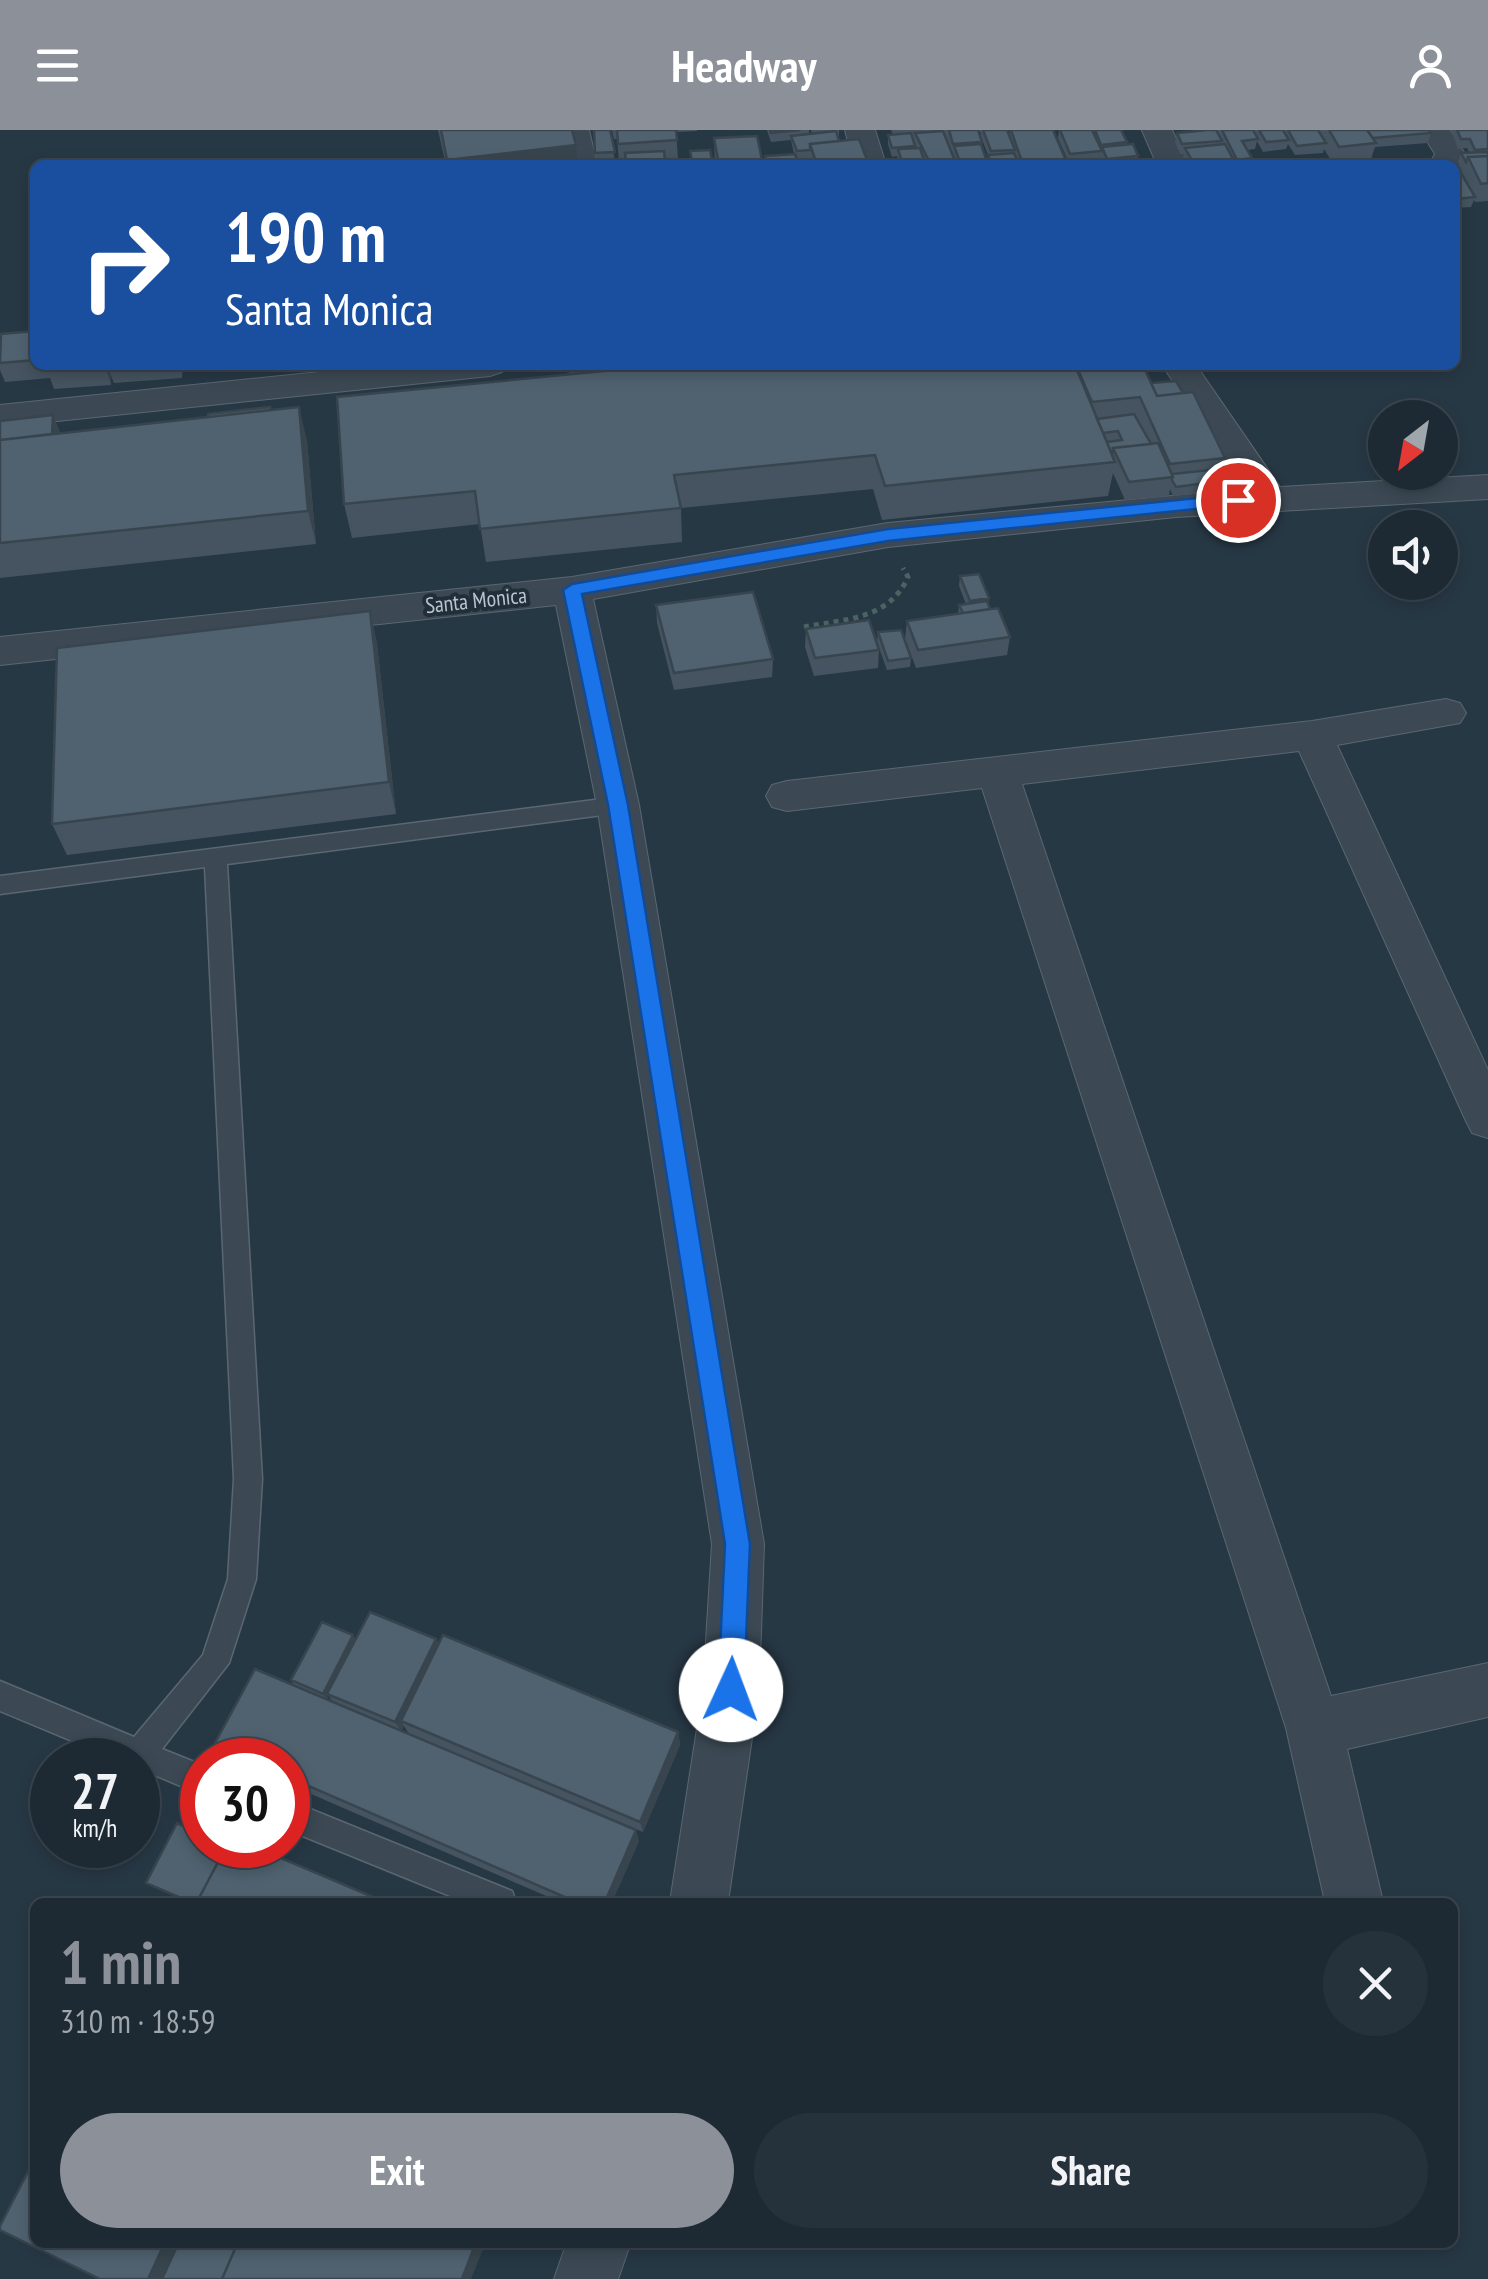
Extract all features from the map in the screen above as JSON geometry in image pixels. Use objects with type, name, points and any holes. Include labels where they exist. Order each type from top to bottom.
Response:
[{"type":"street","points":[[574,130],[580,160]]},
{"type":"street","points":[[860,130],[869,160]]},
{"type":"street","points":[[1157,130],[1172,160]]},
{"type":"street","points":[[1436,130],[1450,154],[1448,160]]},
{"type":"street","points":[[0,416],[442,370]]},
{"type":"street","points":[[1181,370],[1269,498]]},
{"type":"street","name":"Santa Monica","points":[[0,651],[572,590],[888,535],[1269,498],[1488,486]]},
{"type":"street","points":[[572,590],[618,805],[738,1544],[731,1690],[699,1898]]},
{"type":"street","points":[[787,796],[1312,735],[1446,713]]},
{"type":"street","points":[[1312,735],[1488,1119]]},
{"type":"street","points":[[997,771],[1314,1728],[1353,1898]]},
{"type":"street","points":[[1314,1728],[1488,1690]]},
{"type":"street","points":[[586,2279],[597,2248]]},
{"type":"lane","points":[[0,885],[618,805]]},
{"type":"lane","points":[[152,1738],[215,1662],[242,1579],[248,1479],[216,857]]},
{"type":"lane","points":[[0,1696],[101,1738]]},
{"type":"lane","points":[[310,1824],[491,1898]]},
{"type":"path","points":[[804,626],[889,610],[902,595],[908,577],[888,535]]},
{"type":"building","points":[[441,130],[572,130],[576,145],[447,160]]},
{"type":"building","points":[[594,130],[610,130],[615,152],[595,153]]},
{"type":"building","points":[[617,130],[676,130],[677,140],[618,144]]},
{"type":"building","points":[[949,130],[978,130],[982,142],[953,144]]},
{"type":"building","points":[[983,130],[1007,130],[1015,150],[991,151]]},
{"type":"building","points":[[1011,130],[1053,130],[1066,160],[1021,160]]},
{"type":"building","points":[[1060,130],[1092,130],[1102,151],[1070,154]]},
{"type":"building","points":[[1095,130],[1121,130],[1127,142],[1101,145]]},
{"type":"building","points":[[1216,130],[1222,141],[1182,144],[1177,133]]},
{"type":"building","points":[[1222,130],[1253,130],[1258,139],[1242,141],[1252,158],[1237,160]]},
{"type":"building","points":[[1259,130],[1283,130],[1289,140],[1266,142]]},
{"type":"building","points":[[1288,130],[1318,130],[1326,143],[1297,146]]},
{"type":"building","points":[[1329,130],[1367,130],[1376,143],[1339,147]]},
{"type":"building","points":[[1367,130],[1429,130],[1431,133],[1373,138]]},
{"type":"building","points":[[1457,130],[1488,130],[1488,149],[1475,150],[1470,139],[1461,139]]},
{"type":"building","points":[[836,131],[839,141],[810,144],[810,150],[797,151],[791,136]]},
{"type":"building","points":[[943,131],[955,160],[928,160],[915,133]]},
{"type":"building","points":[[911,133],[915,146],[892,148],[888,135]]},
{"type":"building","points":[[757,136],[762,160],[718,160],[714,138]]},
{"type":"building","points":[[859,139],[867,160],[815,160],[810,144]]},
{"type":"building","points":[[981,144],[986,160],[959,160],[954,146]]},
{"type":"building","points":[[1133,144],[1138,156],[1107,159],[1102,147]]},
{"type":"building","points":[[1225,144],[1233,160],[1192,160],[1185,148]]},
{"type":"building","points":[[920,148],[924,160],[901,160],[898,149]]},
{"type":"building","points":[[710,150],[712,160],[692,160],[690,151]]},
{"type":"building","points":[[664,151],[665,160],[626,160],[625,153]]},
{"type":"building","points":[[1488,152],[1488,156],[1468,157],[1466,162],[1461,153]]},
{"type":"building","points":[[1014,153],[1017,160],[990,160],[988,155]]},
{"type":"building","points":[[795,154],[797,160],[766,160],[765,156]]},
{"type":"building","points":[[1488,156],[1488,183],[1481,184],[1468,157]]},
{"type":"building","points":[[1460,171],[1475,197],[1460,198]]},
{"type":"building","points":[[30,331],[30,360],[0,363],[1,334]]},
{"type":"building","points":[[568,370],[612,370],[569,374]]},
{"type":"building","points":[[615,370],[1077,370],[1115,462],[885,486],[875,455],[674,475],[681,508],[480,529],[475,491],[344,504],[337,397]]},
{"type":"building","points":[[1078,370],[1145,370],[1157,396],[1193,392],[1225,458],[1170,464],[1140,397],[1092,402]]},
{"type":"building","points":[[1176,381],[1183,393],[1157,396],[1151,383]]},
{"type":"building","points":[[299,407],[308,511],[0,543],[0,440]]},
{"type":"building","points":[[270,410],[208,417],[208,414]]},
{"type":"building","points":[[1134,414],[1151,444],[1113,448],[1112,455],[1107,442],[1122,440],[1118,431],[1103,433],[1097,419]]},
{"type":"building","points":[[53,415],[52,434],[0,440],[0,421]]},
{"type":"building","points":[[1158,443],[1173,477],[1129,482],[1113,448]]},
{"type":"building","points":[[1238,467],[1246,482],[1229,480],[1176,487],[1172,480],[1172,474]]},
{"type":"building","points":[[979,574],[989,598],[970,601],[960,576]]},
{"type":"building","points":[[753,592],[773,659],[674,673],[656,605]]},
{"type":"building","points":[[987,601],[990,609],[963,613],[959,605]]},
{"type":"building","points":[[998,608],[1010,637],[918,650],[907,621]]},
{"type":"building","points":[[370,611],[389,782],[52,824],[57,648]]},
{"type":"building","points":[[869,620],[879,650],[815,658],[806,629]]},
{"type":"building","points":[[901,630],[911,658],[888,661],[878,632]]},
{"type":"building","points":[[370,1612],[436,1639],[395,1722],[327,1694]]},
{"type":"building","points":[[322,1622],[353,1635],[323,1694],[291,1680]]},
{"type":"building","points":[[443,1635],[678,1732],[640,1822],[401,1721]]},
{"type":"building","points":[[255,1669],[636,1830],[607,1898],[567,1898],[310,1787],[310,1738],[218,1738]]},
{"type":"building","points":[[177,1823],[180,1868],[215,1868],[199,1898],[181,1898],[146,1883],[154,1868],[160,1868],[160,1856]]},
{"type":"building","points":[[215,1868],[304,1868],[373,1898],[199,1898]]},
{"type":"building","points":[[30,2168],[30,2245],[0,2230]]},
{"type":"building","points":[[37,2248],[162,2248],[148,2279],[100,2279]]},
{"type":"building","points":[[176,2248],[235,2248],[222,2279],[162,2279]]},
{"type":"building","points":[[235,2248],[474,2248],[462,2279],[222,2279]]},
{"type":"route","points":[[731,1690],[738,1544],[618,805],[572,590],[888,535],[1238,500]]}]
